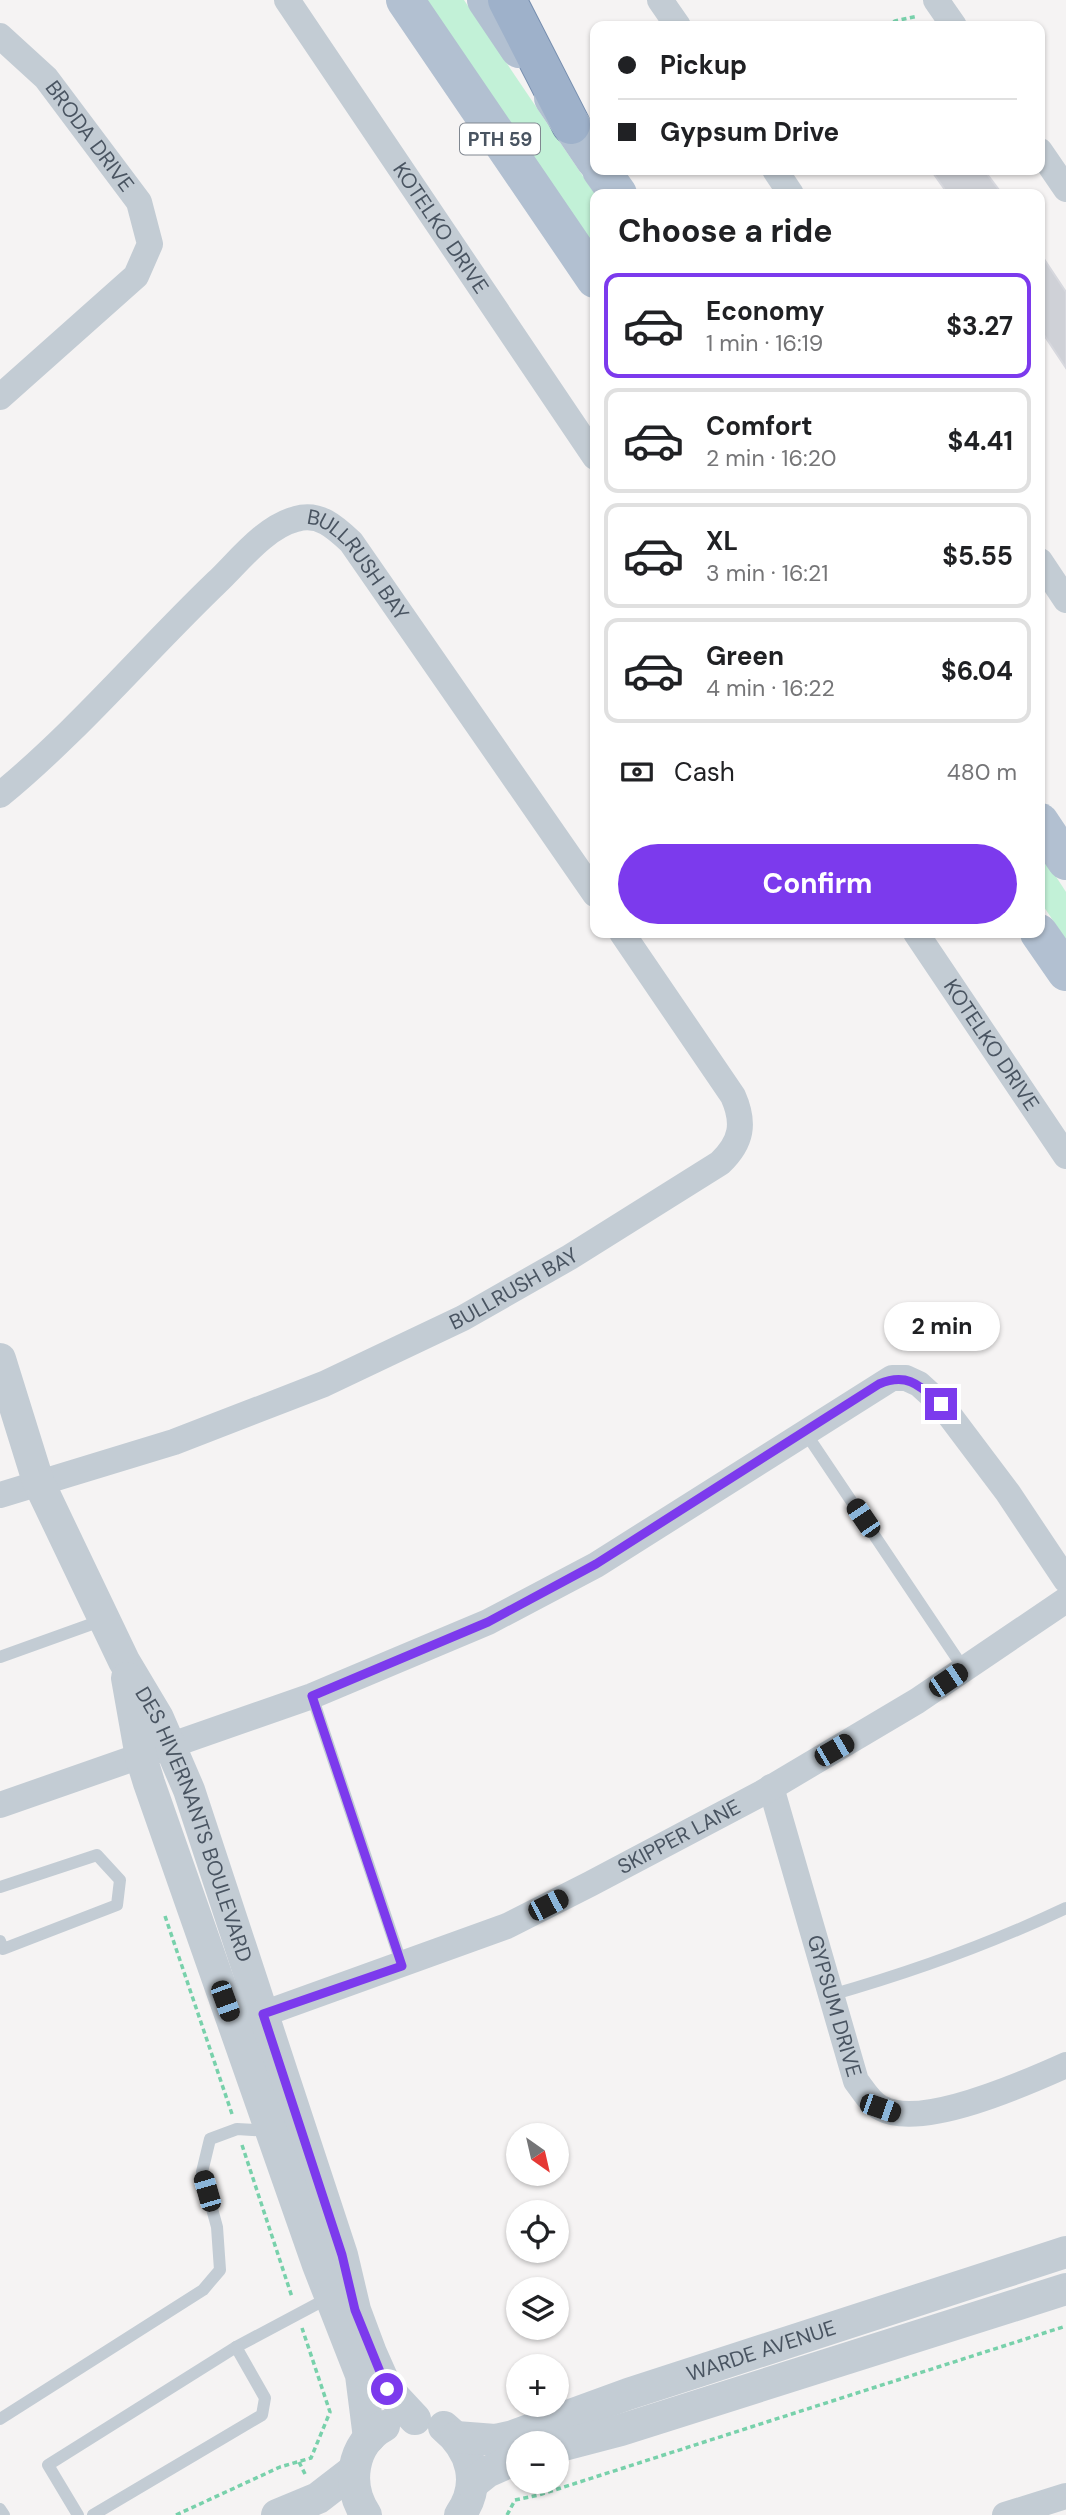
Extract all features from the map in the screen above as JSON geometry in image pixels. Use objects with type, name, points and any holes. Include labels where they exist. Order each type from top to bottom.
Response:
[{"type":"highway","points":[[507,0],[571,125]]},
{"type":"main road","name":"PTH 59","points":[[405,0],[590,272]]},
{"type":"main road","name":"PTH 59","points":[[486,0],[590,153]]},
{"type":"main road","points":[[1045,830],[1066,861]]},
{"type":"main road","points":[[1042,938],[1066,972]]},
{"type":"street","name":"KOTELKO DRIVE","points":[[287,0],[590,450]]},
{"type":"street","points":[[660,0],[675,21]]},
{"type":"street","name":"BRODA DRIVE","points":[[0,36],[46,78],[139,202],[150,244],[136,276],[0,397]]},
{"type":"street","points":[[1045,158],[1066,189]]},
{"type":"street","name":"BULLRUSH BAY","points":[[0,795],[75,726],[160,636],[262,539],[284,523],[316,517],[336,527],[351,542],[590,887]]},
{"type":"street","points":[[1045,568],[1066,600]]},
{"type":"street","name":"BULLRUSH BAY","points":[[0,1495],[174,1442],[324,1384],[463,1318],[570,1257],[720,1163],[734,1150],[741,1132],[741,1114],[718,1071],[625,938]]},
{"type":"street","name":"KOTELKO DRIVE","points":[[919,938],[1066,1156]]},
{"type":"street","name":"DES HIVERNANTS BOULEVARD","points":[[0,1359],[38,1482],[124,1661],[158,1718],[193,1800],[342,2255],[359,2321],[387,2389],[415,2419]]},
{"type":"street","points":[[0,1805],[312,1696],[488,1622],[607,1558],[879,1384],[906,1378],[919,1384],[941,1404],[1008,1493],[1066,1580]]},
{"type":"street","name":"SKIPPER LANE","points":[[263,2014],[507,1926],[771,1787],[917,1701],[1066,1600]]},
{"type":"street","name":"DES HIVERNANTS BOULEVARD","points":[[124,1661],[141,1757],[271,2131],[361,2375],[369,2438]]},
{"type":"street","name":"GYPSUM DRIVE","points":[[771,1787],[856,2081],[880,2108],[899,2115],[943,2109],[1066,2065]]},
{"type":"street","name":"WARDE AVENUE","points":[[456,2437],[495,2440],[513,2436],[628,2394],[1066,2252]]},
{"type":"street","name":"WARDE AVENUE","points":[[569,2443],[647,2422],[1066,2289]]},
{"type":"street","points":[[366,2515],[354,2489],[354,2471],[361,2448],[369,2438],[390,2423],[415,2419],[444,2427],[456,2437],[469,2459],[472,2484],[468,2502],[460,2515]]},
{"type":"street","points":[[472,2484],[506,2464]]},
{"type":"street","points":[[277,2515],[318,2498],[354,2471]]},
{"type":"street","points":[[1005,2515],[1066,2496]]},
{"type":"lane","points":[[805,1432],[964,1669]]},
{"type":"lane","points":[[0,1657],[103,1619]]},
{"type":"lane","points":[[312,1696],[402,1966]]},
{"type":"lane","points":[[0,1887],[97,1855],[120,1880],[117,1905],[3,1949],[0,1941]]},
{"type":"lane","points":[[831,1995],[898,1976],[1003,1938],[1066,1908]]},
{"type":"lane","points":[[0,2419],[203,2290],[220,2270],[217,2227],[202,2172],[210,2139],[237,2129],[271,2131]]},
{"type":"lane","points":[[78,2515],[48,2465],[236,2347],[331,2297]]},
{"type":"lane","points":[[93,2515],[115,2510],[262,2415],[265,2398],[236,2347]]},
{"type":"lane","points":[[0,2509],[4,2515]]},
{"type":"path","points":[[895,21],[945,12]]},
{"type":"path","points":[[507,2515],[515,2500],[539,2495],[1066,2326]]},
{"type":"path","points":[[176,2515],[299,2462]]},
{"type":"green space","points":[[426,0],[464,0],[592,189],[590,243]]},
{"type":"green space","points":[[1045,860],[1066,892],[1066,940],[1045,908]]},
{"type":"building","points":[[935,175],[988,175],[998,189],[944,189]]},
{"type":"building","points":[[1045,260],[1066,292],[1066,368],[1045,336]]},
{"type":"route","points":[[387,2389],[355,2310],[342,2255],[263,2014],[402,1966],[312,1696],[488,1622],[596,1564],[723,1486],[879,1384],[892,1378],[906,1378],[919,1384],[941,1404]]}]
